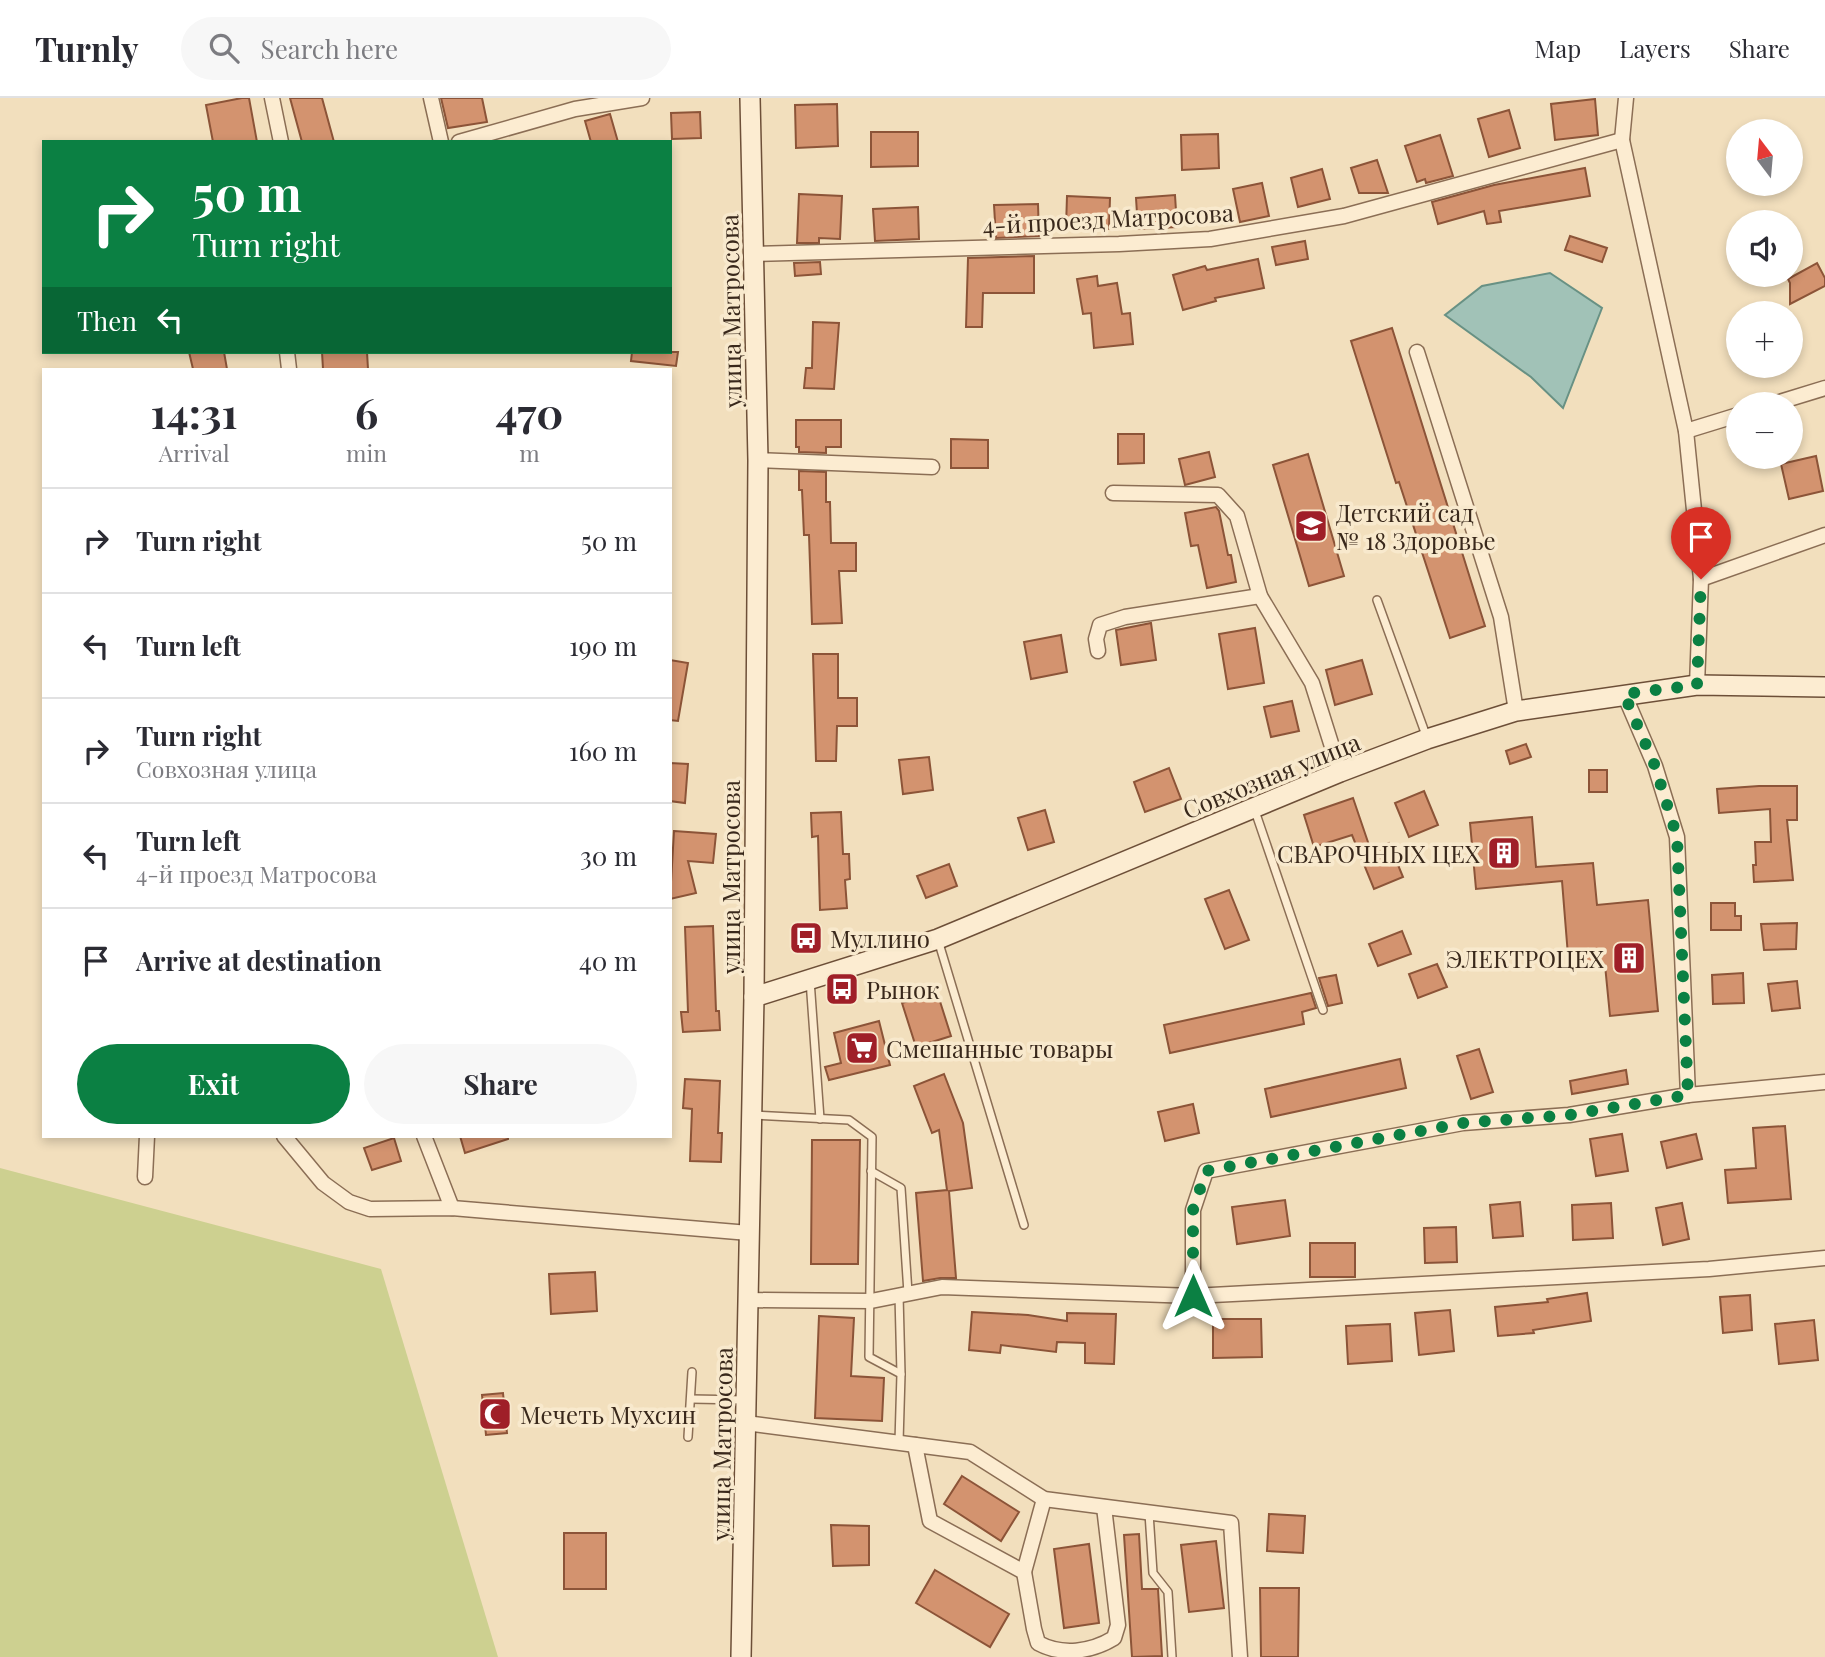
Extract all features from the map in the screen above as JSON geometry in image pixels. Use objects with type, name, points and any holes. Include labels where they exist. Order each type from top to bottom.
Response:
[{"type":"main road","name":"улица Матросова","points":[[741,1657],[754,997],[758,460],[750,98]]},
{"type":"main road","name":"Совхозная улица","points":[[754,997],[938,939],[1340,772],[1427,738],[1516,711],[1697,685],[1825,687]]},
{"type":"street","points":[[272,98],[281,140]]},
{"type":"street","points":[[431,98],[440,140]]},
{"type":"street","points":[[466,140],[575,108],[642,98]]},
{"type":"street","points":[[1626,98],[1622,140],[1686,431],[1701,579],[1697,685]]},
{"type":"street","name":"4-й проезд Матросова","points":[[753,254],[1210,239],[1344,215],[1622,140]]},
{"type":"street","points":[[1417,352],[1501,617],[1516,711]]},
{"type":"street","points":[[1803,395],[1825,388]]},
{"type":"street","points":[[1686,431],[1726,419]]},
{"type":"street","points":[[758,460],[932,467]]},
{"type":"street","points":[[1113,493],[1218,495],[1237,516],[1260,596],[1312,683],[1340,772]]},
{"type":"street","points":[[1701,579],[1825,535]]},
{"type":"street","points":[[1098,651],[1096,639],[1100,625],[1125,617],[1260,596]]},
{"type":"street","points":[[1624,694],[1655,766],[1677,837],[1688,1095]]},
{"type":"street","points":[[1193,1296],[1193,1210],[1206,1171],[1463,1123],[1569,1115],[1688,1095],[1825,1082]]},
{"type":"street","points":[[145,1177],[147,1138]]},
{"type":"street","points":[[286,1138],[323,1183],[349,1202],[370,1209],[452,1208],[749,1233]]},
{"type":"street","points":[[425,1138],[452,1208]]},
{"type":"street","points":[[748,1300],[871,1301],[942,1287],[1193,1296],[1695,1269],[1825,1258]]},
{"type":"street","points":[[746,1423],[970,1452],[1044,1499],[1231,1523],[1240,1657]]},
{"type":"street","points":[[915,1445],[930,1521],[1024,1572]]},
{"type":"street","points":[[1044,1499],[1024,1572],[1038,1643],[1065,1651],[1102,1646],[1114,1638],[1118,1625],[1104,1507]]},
{"type":"lane","points":[[1377,600],[1427,738]]},
{"type":"lane","points":[[1254,808],[1323,1010]]},
{"type":"lane","points":[[938,939],[1024,1224]]},
{"type":"lane","points":[[810,979],[820,1119]]},
{"type":"lane","points":[[752,1115],[849,1120],[872,1137],[869,1357],[901,1374]]},
{"type":"lane","points":[[871,1171],[901,1188],[904,1294],[899,1443]]},
{"type":"lane","points":[[688,1437],[692,1372]]},
{"type":"lane","points":[[691,1399],[746,1400]]},
{"type":"lane","points":[[1149,1513],[1153,1573],[1168,1592],[1172,1657]]},
{"type":"green space","points":[[0,1168],[381,1269],[498,1657],[0,1657]]},
{"type":"water","points":[[1550,273],[1602,308],[1563,408],[1531,377],[1445,315],[1482,286]]},
{"type":"building","points":[[249,98],[257,140],[213,140],[206,105]]},
{"type":"building","points":[[290,98],[322,98],[333,140],[301,140]]},
{"type":"building","points":[[441,98],[482,98],[487,122],[448,128]]},
{"type":"building","points":[[1595,99],[1598,135],[1555,140],[1551,104]]},
{"type":"building","points":[[837,104],[838,146],[796,148],[795,105]]},
{"type":"building","points":[[1509,110],[1520,148],[1489,157],[1478,119]]},
{"type":"building","points":[[700,112],[701,138],[672,139],[671,113]]},
{"type":"building","points":[[610,114],[617,140],[590,140],[585,121]]},
{"type":"building","points":[[871,132],[918,132],[918,166],[871,167]]},
{"type":"building","points":[[1218,134],[1219,168],[1182,170],[1181,135]]},
{"type":"building","points":[[1440,135],[1453,176],[1426,183],[1425,179],[1417,182],[1405,146]]},
{"type":"building","points":[[1377,160],[1388,193],[1359,193],[1351,168]]},
{"type":"building","points":[[1585,168],[1590,196],[1499,211],[1501,222],[1487,224],[1484,211],[1438,224],[1432,202],[1494,185]]},
{"type":"building","points":[[1322,169],[1330,199],[1298,207],[1291,178]]},
{"type":"building","points":[[1262,183],[1269,216],[1240,222],[1233,189]]},
{"type":"building","points":[[799,194],[842,196],[840,239],[819,238],[819,243],[797,243]]},
{"type":"building","points":[[1175,195],[1177,227],[1138,229],[1136,198]]},
{"type":"building","points":[[1067,196],[1110,198],[1109,229],[1066,227]]},
{"type":"building","points":[[1038,204],[1039,236],[996,238],[994,205]]},
{"type":"building","points":[[918,207],[919,239],[875,241],[873,209]]},
{"type":"building","points":[[1570,236],[1607,248],[1602,262],[1565,250]]},
{"type":"building","points":[[1305,241],[1308,259],[1276,265],[1272,247]]},
{"type":"building","points":[[1034,256],[1034,293],[983,293],[982,327],[966,327],[968,258]]},
{"type":"building","points":[[1258,259],[1264,288],[1215,298],[1216,301],[1183,310],[1173,275],[1205,266],[1207,270]]},
{"type":"building","points":[[820,262],[821,274],[795,276],[794,263]]},
{"type":"building","points":[[1817,263],[1825,278],[1825,286],[1796,301],[1790,301],[1790,287],[1803,287],[1803,271]]},
{"type":"building","points":[[1097,276],[1098,286],[1117,283],[1122,314],[1130,313],[1133,344],[1094,348],[1091,313],[1083,314],[1077,279]]},
{"type":"building","points":[[813,322],[839,323],[834,389],[804,388],[806,368],[812,368]]},
{"type":"building","points":[[1392,328],[1485,626],[1450,638],[1399,482],[1396,483],[1351,341]]},
{"type":"building","points":[[678,352],[676,366],[631,361],[632,354]]},
{"type":"building","points":[[189,354],[224,354],[227,368],[193,368]]},
{"type":"building","points":[[322,354],[367,354],[368,368],[323,368]]},
{"type":"building","points":[[796,420],[841,420],[841,447],[826,447],[826,453],[799,452],[799,447],[796,447]]},
{"type":"building","points":[[1118,434],[1144,434],[1144,463],[1118,464]]},
{"type":"building","points":[[951,439],[988,440],[988,468],[951,468]]},
{"type":"building","points":[[1209,452],[1215,477],[1185,485],[1179,459]]},
{"type":"building","points":[[1308,454],[1344,576],[1309,586],[1273,465]]},
{"type":"building","points":[[1816,456],[1823,491],[1789,499],[1782,469],[1803,469],[1803,459]]},
{"type":"building","points":[[799,471],[826,472],[826,502],[830,502],[831,543],[856,543],[856,571],[839,571],[842,623],[812,624],[809,535],[804,535]]},
{"type":"building","points":[[1216,507],[1228,555],[1231,555],[1236,582],[1207,588],[1198,545],[1191,546],[1185,513]]},
{"type":"building","points":[[1151,623],[1156,660],[1121,665],[1116,630]]},
{"type":"building","points":[[1255,628],[1264,683],[1228,689],[1219,634]]},
{"type":"building","points":[[1061,635],[1067,672],[1031,679],[1024,642]]},
{"type":"building","points":[[813,654],[838,654],[838,698],[857,698],[857,726],[837,726],[836,761],[816,761]]},
{"type":"building","points":[[672,660],[688,663],[678,721],[672,720]]},
{"type":"building","points":[[1362,660],[1372,694],[1335,705],[1326,670]]},
{"type":"building","points":[[1292,701],[1299,731],[1271,737],[1264,707]]},
{"type":"building","points":[[1526,744],[1531,757],[1510,764],[1506,751]]},
{"type":"building","points":[[929,757],[933,790],[903,794],[899,760]]},
{"type":"building","points":[[672,763],[688,764],[685,803],[672,801]]},
{"type":"building","points":[[1169,768],[1181,799],[1145,812],[1134,782]]},
{"type":"building","points":[[1589,770],[1607,770],[1607,792],[1589,792]]},
{"type":"building","points":[[1797,786],[1797,820],[1787,820],[1793,880],[1754,882],[1755,842],[1771,842],[1770,809],[1719,813],[1717,789]]},
{"type":"building","points":[[1424,791],[1438,825],[1409,837],[1395,803]]},
{"type":"building","points":[[1353,798],[1371,851],[1389,843],[1403,877],[1374,889],[1352,835],[1314,847],[1304,815]]},
{"type":"building","points":[[1045,810],[1054,842],[1028,850],[1018,818]]},
{"type":"building","points":[[841,812],[843,854],[849,854],[850,879],[845,880],[847,908],[820,910],[818,836],[812,837],[811,813]]},
{"type":"building","points":[[1532,817],[1536,867],[1593,863],[1597,905],[1648,900],[1658,1011],[1610,1016],[1605,965],[1569,968],[1562,881],[1476,889],[1470,823]]},
{"type":"building","points":[[674,831],[716,834],[713,863],[688,861],[696,893],[672,899]]},
{"type":"building","points":[[949,864],[957,886],[926,898],[917,876]]},
{"type":"building","points":[[1229,890],[1249,940],[1225,949],[1205,899]]},
{"type":"building","points":[[1711,903],[1735,903],[1735,916],[1741,916],[1741,930],[1711,930]]},
{"type":"building","points":[[1797,923],[1796,949],[1764,950],[1761,924]]},
{"type":"building","points":[[713,926],[716,1011],[719,1011],[720,1030],[683,1032],[681,1012],[688,1012],[685,927]]},
{"type":"building","points":[[1402,931],[1411,954],[1378,966],[1369,944]]},
{"type":"building","points":[[1437,964],[1447,987],[1418,998],[1409,974]]},
{"type":"building","points":[[1743,973],[1744,1003],[1713,1004],[1712,975]]},
{"type":"building","points":[[1336,975],[1342,1003],[1328,1006],[1319,978]]},
{"type":"building","points":[[1797,981],[1800,1008],[1772,1011],[1768,984]]},
{"type":"building","points":[[937,992],[951,1036],[916,1047],[902,1003]]},
{"type":"building","points":[[1311,993],[1316,1008],[1302,1012],[1304,1024],[1170,1053],[1164,1025]]},
{"type":"building","name":"Смешанные товары","points":[[879,1021],[890,1065],[829,1080],[825,1067],[841,1063],[834,1033]]},
{"type":"building","points":[[1479,1049],[1493,1092],[1471,1099],[1457,1056]]},
{"type":"building","points":[[1400,1059],[1406,1088],[1271,1117],[1265,1089]]},
{"type":"building","points":[[1626,1070],[1628,1084],[1572,1094],[1570,1081]]},
{"type":"building","points":[[944,1074],[963,1123],[972,1188],[949,1191],[956,1278],[923,1281],[916,1193],[947,1190],[939,1130],[932,1133],[914,1086]]},
{"type":"building","points":[[685,1079],[720,1081],[718,1133],[722,1133],[721,1162],[690,1161],[692,1109],[683,1108]]},
{"type":"building","points":[[1193,1104],[1199,1133],[1165,1141],[1158,1112]]},
{"type":"building","points":[[1785,1126],[1791,1199],[1728,1203],[1725,1170],[1756,1168],[1753,1128]]},
{"type":"building","points":[[1622,1134],[1628,1171],[1596,1176],[1590,1139]]},
{"type":"building","points":[[1696,1134],[1702,1159],[1667,1168],[1661,1142]]},
{"type":"building","points":[[394,1138],[401,1161],[372,1170],[364,1148]]},
{"type":"building","points":[[461,1138],[508,1138],[508,1139],[465,1153]]},
{"type":"building","points":[[812,1140],[860,1140],[858,1264],[811,1264]]},
{"type":"building","points":[[1285,1200],[1290,1236],[1237,1244],[1232,1207]]},
{"type":"building","points":[[1520,1202],[1523,1236],[1493,1238],[1490,1205]]},
{"type":"building","points":[[1611,1203],[1613,1238],[1573,1240],[1572,1205]]},
{"type":"building","points":[[1682,1203],[1689,1239],[1663,1245],[1656,1208]]},
{"type":"building","points":[[1456,1227],[1457,1262],[1425,1263],[1424,1228]]},
{"type":"building","points":[[1310,1243],[1355,1243],[1355,1277],[1310,1277]]},
{"type":"building","points":[[595,1272],[597,1311],[551,1314],[549,1274]]},
{"type":"building","points":[[1587,1293],[1591,1321],[1533,1330],[1534,1333],[1498,1336],[1495,1307],[1548,1302],[1547,1299]]},
{"type":"building","points":[[1750,1295],[1752,1330],[1723,1333],[1720,1297]]},
{"type":"building","points":[[1450,1310],[1454,1351],[1419,1355],[1415,1313]]},
{"type":"building","points":[[972,1312],[1028,1315],[1067,1321],[1067,1313],[1116,1314],[1114,1364],[1085,1363],[1085,1343],[1057,1342],[1056,1352],[1001,1345],[1000,1353],[969,1350]]},
{"type":"building","points":[[819,1316],[854,1318],[851,1376],[884,1378],[882,1421],[815,1418]]},
{"type":"building","points":[[1213,1319],[1261,1319],[1262,1357],[1213,1358]]},
{"type":"building","points":[[1814,1320],[1818,1360],[1779,1364],[1775,1324]]},
{"type":"building","points":[[1390,1324],[1392,1361],[1348,1364],[1346,1326]]},
{"type":"building","name":"Мечеть Мухсин","points":[[503,1393],[507,1433],[486,1435],[482,1395]]},
{"type":"building","points":[[962,1476],[1019,1512],[1001,1541],[944,1504]]},
{"type":"building","points":[[1269,1514],[1305,1516],[1303,1553],[1267,1551]]},
{"type":"building","points":[[831,1525],[869,1526],[869,1565],[833,1566]]},
{"type":"building","points":[[564,1533],[606,1533],[606,1589],[564,1589]]},
{"type":"building","points":[[1139,1534],[1142,1589],[1158,1589],[1162,1656],[1132,1657],[1124,1535]]},
{"type":"building","points":[[1216,1541],[1224,1608],[1189,1612],[1181,1545]]},
{"type":"building","points":[[1089,1544],[1099,1623],[1064,1628],[1054,1549]]},
{"type":"building","points":[[935,1570],[1009,1614],[990,1647],[916,1603]]},
{"type":"building","points":[[1260,1588],[1299,1588],[1298,1657],[1261,1657]]},
{"type":"place","name":"Детский сад № 18 Здоровье","points":[[1311,526]]},
{"type":"place","name":"СВАРОЧНЫХ ЦЕХ","points":[[1504,853]]},
{"type":"place","name":"Муллино","points":[[806,938]]},
{"type":"place","name":"ЭЛЕКТРОЦЕХ","points":[[1629,958]]},
{"type":"place","name":"Рынок","points":[[842,989]]},
{"type":"place","name":"Смешанные товары","points":[[862,1048]]},
{"type":"place","name":"Мечеть Мухсин","points":[[495,1414]]},
{"type":"route","points":[[1193,1296],[1193,1210],[1206,1171],[1463,1123],[1569,1115],[1688,1095],[1677,837],[1655,766],[1624,694],[1697,685],[1701,579]]}]
